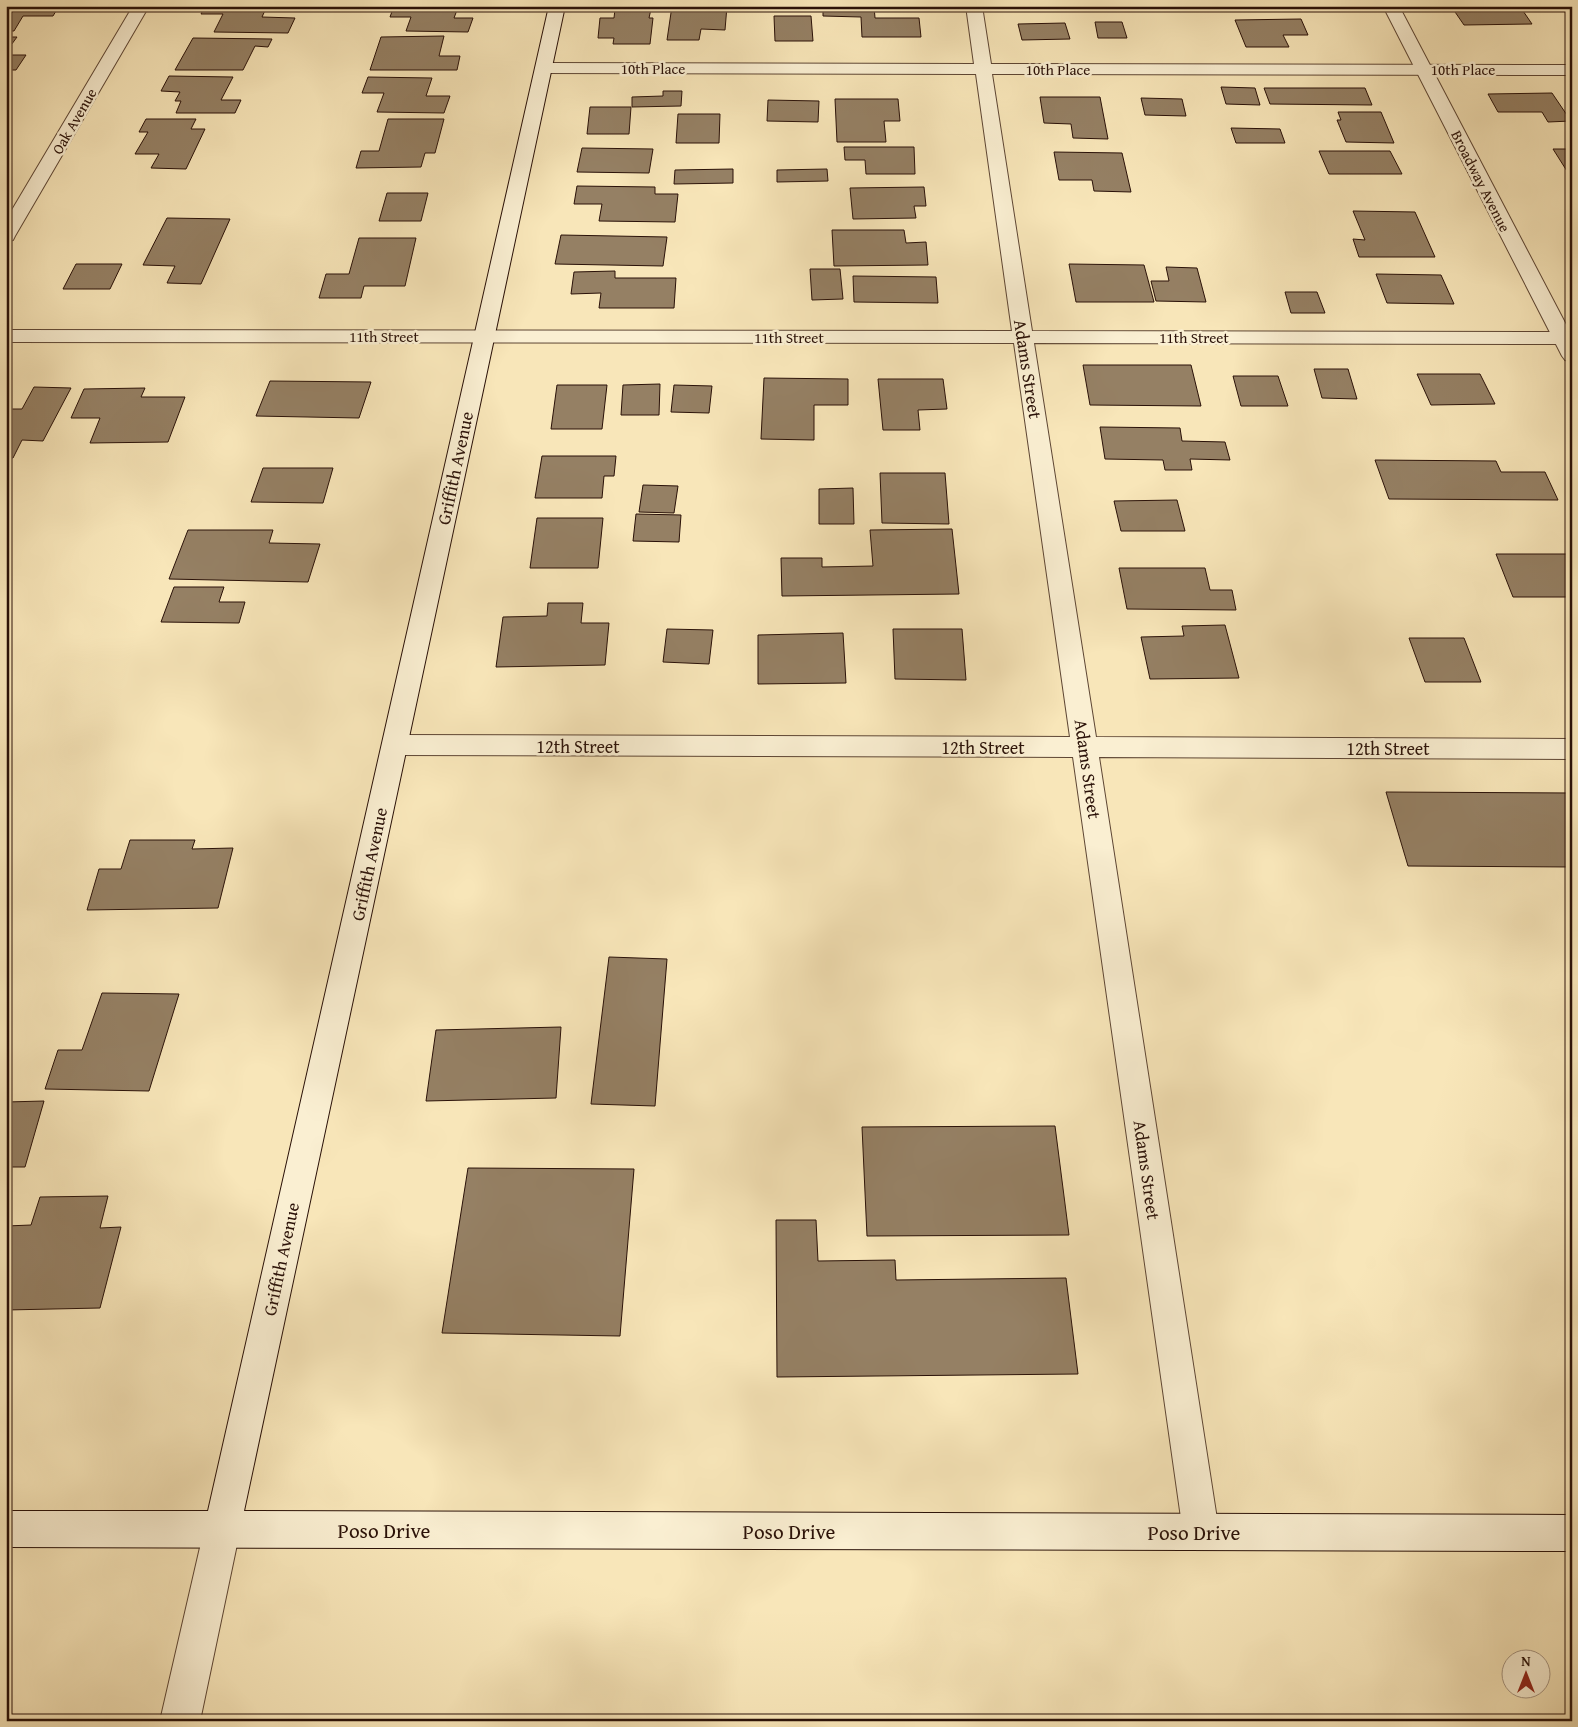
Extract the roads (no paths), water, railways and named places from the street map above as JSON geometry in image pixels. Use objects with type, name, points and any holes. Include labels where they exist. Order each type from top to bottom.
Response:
[{"type":"street","name":"Oak Avenue","points":[[6,236],[141,6]]},
{"type":"street","name":"Griffith Avenue","points":[[180,1721],[557,6]]},
{"type":"street","name":"Adams Street","points":[[974,6],[1201,1532]]},
{"type":"street","name":"Broadway Avenue","points":[[1391,6],[1569,344]]},
{"type":"street","name":"10th Place","points":[[544,68],[1572,70]]},
{"type":"street","name":"11th Street","points":[[6,336],[1023,337],[1569,344]]},
{"type":"street","name":"12th Street","points":[[395,745],[1572,749]]},
{"type":"street","name":"Poso Drive","points":[[6,1530],[1572,1533]]}]
